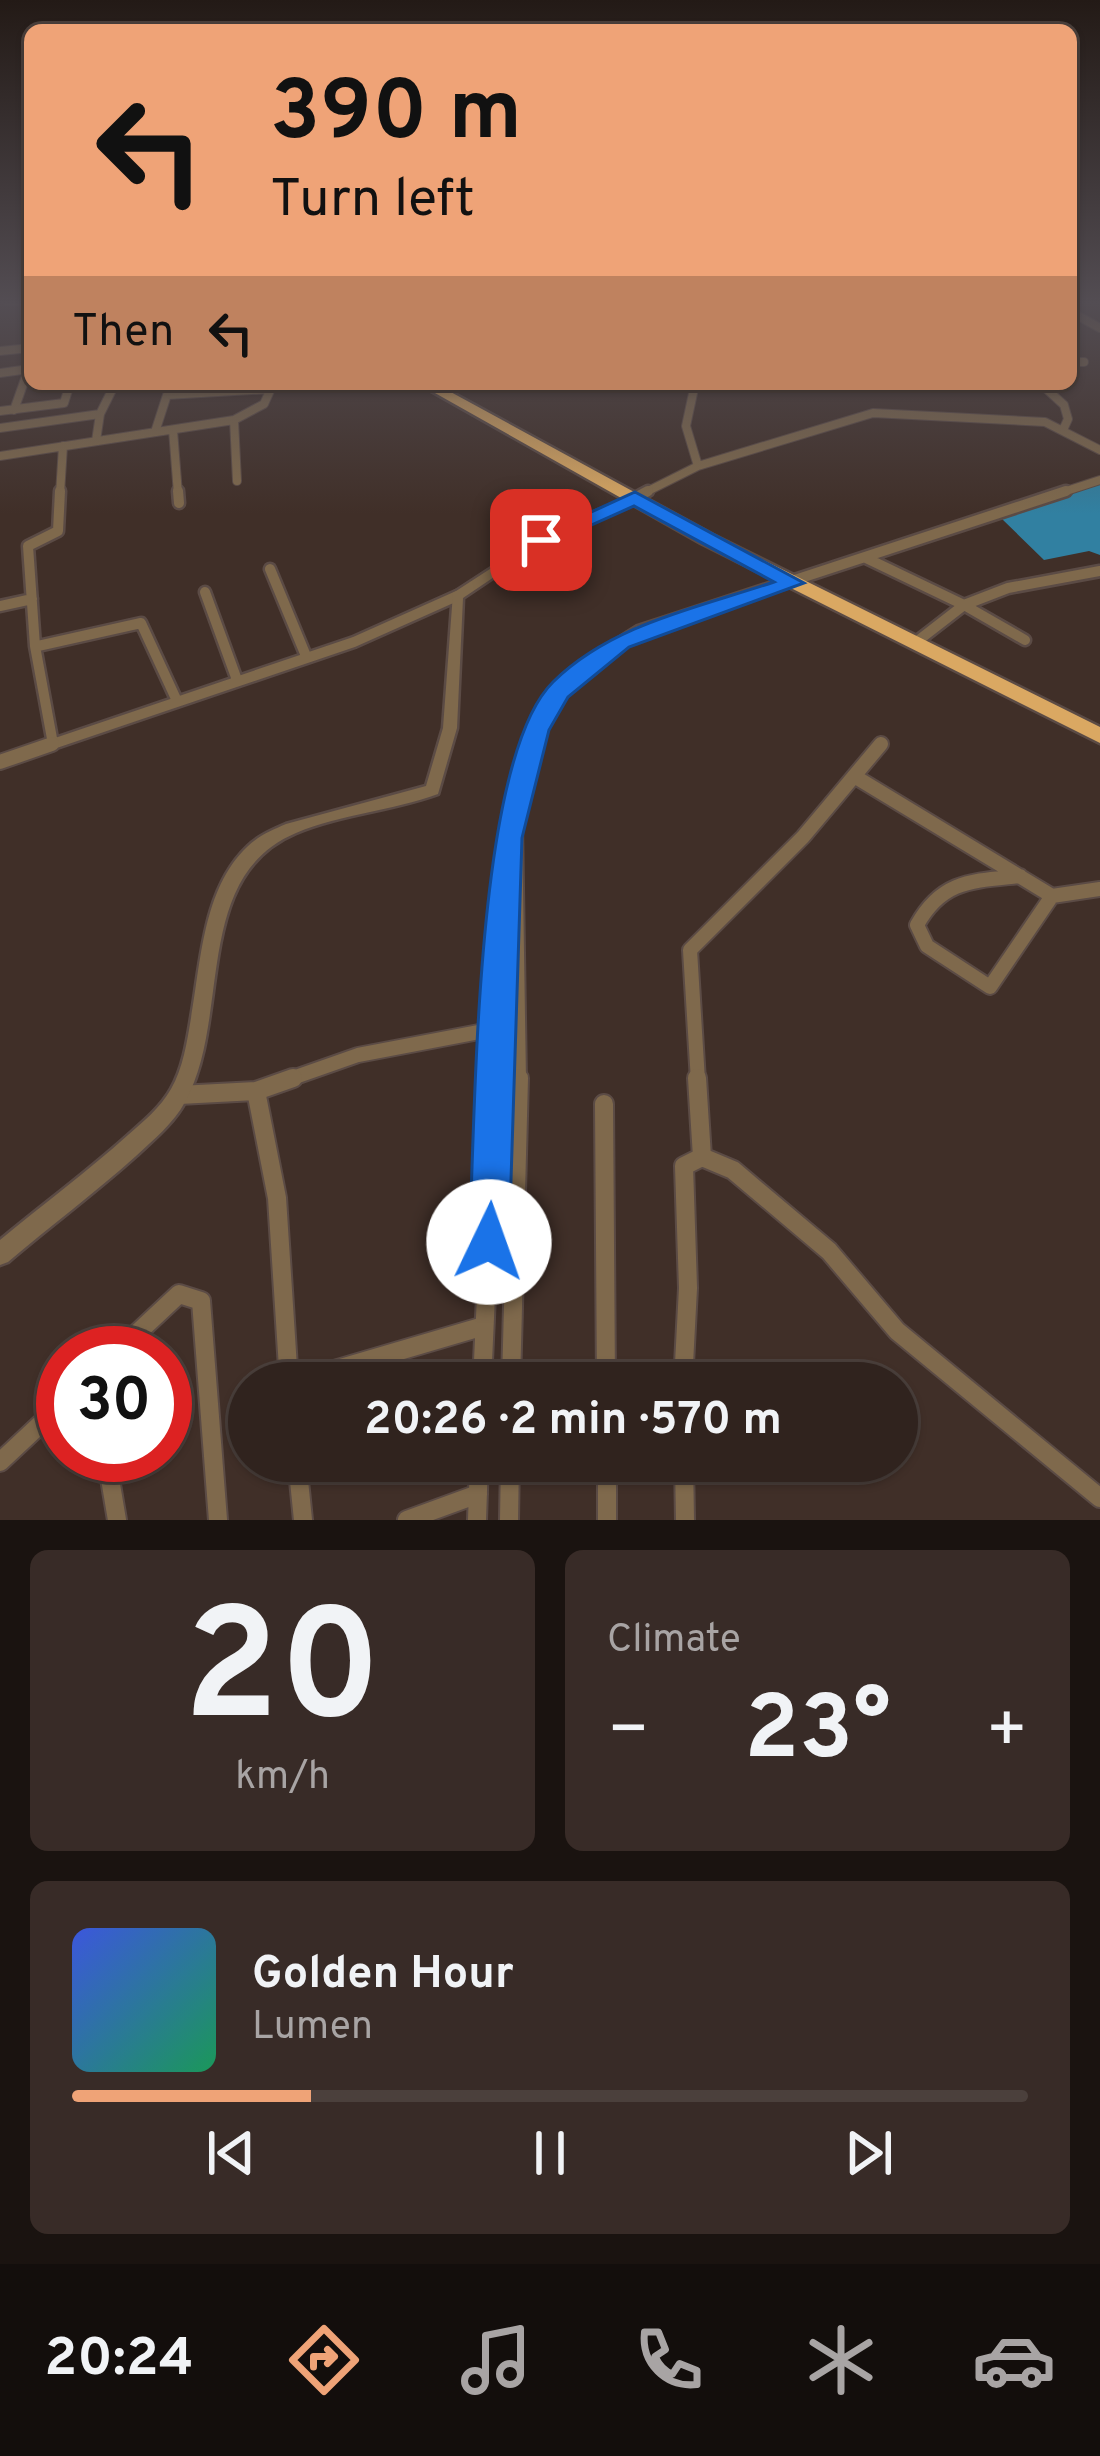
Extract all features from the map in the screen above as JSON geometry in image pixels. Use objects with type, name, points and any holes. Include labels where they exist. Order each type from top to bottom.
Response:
[{"type":"highway","points":[[437,390],[799,581],[1100,726]]},
{"type":"highway","points":[[452,390],[639,496]]},
{"type":"highway","points":[[919,640],[1100,736]]},
{"type":"street","points":[[14,410],[24,381]]},
{"type":"street","points":[[0,411],[64,403],[68,390]]},
{"type":"street","points":[[97,441],[100,414],[112,390]]},
{"type":"street","points":[[155,432],[162,397],[225,390]]},
{"type":"street","points":[[0,456],[234,420],[265,404],[270,390]]},
{"type":"street","points":[[694,390],[685,424],[687,448],[698,466]]},
{"type":"street","points":[[1048,390],[1064,405],[1068,419],[1063,430]]},
{"type":"street","points":[[0,762],[354,642],[457,596],[554,532],[698,466],[873,413],[966,422],[1034,420],[1100,450]]},
{"type":"street","points":[[0,428],[100,414]]},
{"type":"street","points":[[234,420],[236,481]]},
{"type":"street","points":[[173,430],[179,503]]},
{"type":"street","points":[[53,744],[36,674],[38,646],[28,546],[58,531],[63,446]]},
{"type":"street","points":[[483,1362],[507,838],[536,730],[559,691],[595,658],[639,631],[1100,480]]},
{"type":"street","points":[[866,558],[1025,640]]},
{"type":"street","points":[[270,569],[306,656]]},
{"type":"street","points":[[919,640],[964,605],[1008,588],[1100,571]]},
{"type":"street","points":[[205,592],[237,680]]},
{"type":"street","points":[[0,1254],[154,1124],[179,1095],[221,913],[253,851],[286,831],[434,790],[450,728],[457,596]]},
{"type":"street","points":[[0,606],[32,599]]},
{"type":"street","points":[[38,646],[141,623],[177,701]]},
{"type":"street","points":[[702,1157],[690,950],[803,837],[881,744]]},
{"type":"street","points":[[854,776],[1052,896],[1100,889]]},
{"type":"street","points":[[512,1362],[520,884],[514,822]]},
{"type":"street","points":[[1020,876],[971,881],[932,898],[916,925],[927,946],[990,987],[1052,896]]},
{"type":"street","points":[[179,1095],[256,1091],[358,1055],[500,1028]]},
{"type":"street","points":[[256,1091],[277,1198],[289,1362]]},
{"type":"street","points":[[604,1104],[606,1362]]},
{"type":"street","points":[[684,1362],[688,1288],[681,1194],[684,1166],[702,1157],[733,1170],[829,1251],[897,1331],[1100,1498]]},
{"type":"street","points":[[145,1326],[179,1294],[201,1301],[218,1520]]},
{"type":"street","points":[[361,1362],[484,1326]]},
{"type":"street","points":[[0,1462],[36,1428]]},
{"type":"street","points":[[111,1482],[117,1520]]},
{"type":"street","points":[[299,1482],[302,1520]]},
{"type":"street","points":[[477,1520],[478,1482]]},
{"type":"street","points":[[509,1520],[510,1482]]},
{"type":"street","points":[[607,1482],[607,1520]]},
{"type":"street","points":[[684,1482],[685,1520]]},
{"type":"street","points":[[407,1520],[478,1494]]},
{"type":"water","points":[[1100,484],[1100,555],[1089,551],[1044,560],[1001,518]]},
{"type":"route","points":[[489,1242],[507,838],[536,730],[559,691],[620,641],[793,583],[635,498],[541,540]]}]
